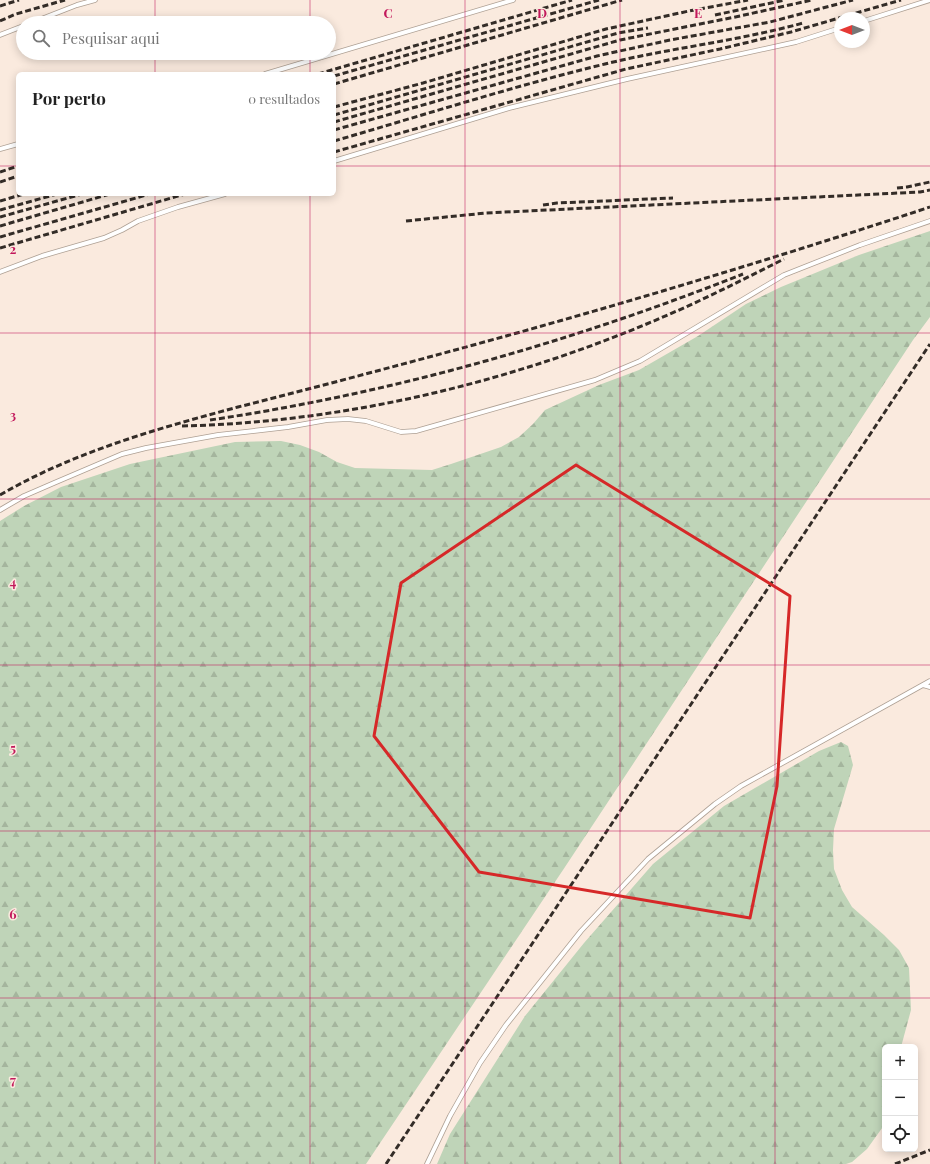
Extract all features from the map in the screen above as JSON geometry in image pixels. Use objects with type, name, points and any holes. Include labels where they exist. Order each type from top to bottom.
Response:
[{"type":"lane","points":[[49,16],[95,0]]},
{"type":"lane","points":[[336,53],[513,0]]},
{"type":"lane","points":[[870,19],[930,0]]},
{"type":"lane","points":[[0,35],[16,29]]},
{"type":"lane","points":[[336,160],[509,108],[627,79],[796,42],[834,30]]},
{"type":"lane","points":[[271,72],[311,60]]},
{"type":"lane","points":[[0,149],[16,145]]},
{"type":"lane","points":[[0,272],[42,256],[104,238],[138,221],[178,207],[218,196]]},
{"type":"lane","points":[[0,510],[24,496],[122,454],[146,448],[218,435],[327,420],[348,419],[366,421],[401,432],[416,431],[595,380],[640,361],[784,274],[860,245],[930,221]]},
{"type":"lane","points":[[427,1164],[450,1116],[480,1063],[506,1024],[581,931],[648,859],[715,804],[741,786],[930,681]]},
{"type":"lane","points":[[923,685],[930,688]]},
{"type":"highlighted area","points":[[576,465],[790,596],[777,786],[750,918],[479,872],[374,736],[401,583]]},
{"type":"green space","points":[[930,231],[930,317],[913,340],[565,867],[366,1164],[0,1164],[0,521],[24,506],[61,487],[130,464],[235,442],[281,441],[300,445],[319,452],[337,462],[355,468],[432,470],[501,447],[519,437],[545,410],[599,385],[639,370],[698,336],[746,304],[781,287],[859,255]]},
{"type":"green space","points":[[841,742],[848,746],[853,765],[834,829],[834,869],[842,890],[852,907],[899,950],[909,968],[911,1010],[902,1044],[882,1044],[882,1128],[867,1149],[852,1162],[846,1164],[437,1164],[450,1134],[525,1016],[584,943],[653,864],[724,806],[819,751]]},
{"type":"railway","points":[[0,6],[19,0]]},
{"type":"railway","points":[[0,21],[16,14],[65,0]]},
{"type":"railway","points":[[325,72],[572,0]]},
{"type":"railway","points":[[336,75],[599,0]]},
{"type":"railway","points":[[336,83],[622,0]]},
{"type":"railway","points":[[336,106],[423,83],[606,29],[748,0]]},
{"type":"railway","points":[[715,15],[785,0]]},
{"type":"railway","points":[[336,121],[620,40],[812,0]]},
{"type":"railway","points":[[336,129],[597,56],[670,40],[770,22],[853,0]]},
{"type":"railway","points":[[336,151],[626,69],[791,32],[901,0]]},
{"type":"railway","points":[[336,140],[503,91],[605,64],[654,53],[754,35],[803,23]]},
{"type":"railway","points":[[336,114],[618,33],[648,28]]},
{"type":"railway","points":[[0,172],[16,167]]},
{"type":"railway","points":[[0,182],[16,177]]},
{"type":"railway","points":[[897,188],[930,182]]},
{"type":"railway","points":[[406,221],[486,213],[920,192],[930,190]]},
{"type":"railway","points":[[0,201],[17,196]]},
{"type":"railway","points":[[0,210],[50,196]]},
{"type":"railway","points":[[0,217],[75,196]]},
{"type":"railway","points":[[0,226],[103,196]]},
{"type":"railway","points":[[0,237],[143,196]]},
{"type":"railway","points":[[0,248],[178,196]]},
{"type":"railway","points":[[543,205],[557,203],[673,198]]},
{"type":"railway","points":[[0,495],[57,466],[146,433],[238,407],[482,343],[611,306],[739,268],[930,207]]},
{"type":"railway","points":[[182,426],[245,423],[307,416],[431,394],[492,378],[553,359],[612,338],[685,308],[784,259]]},
{"type":"railway","points":[[210,420],[278,409],[346,395],[414,380],[481,362],[613,322],[743,274]]},
{"type":"railway","points":[[386,1164],[930,344]]},
{"type":"railway","points":[[895,1164],[930,1150]]}]
